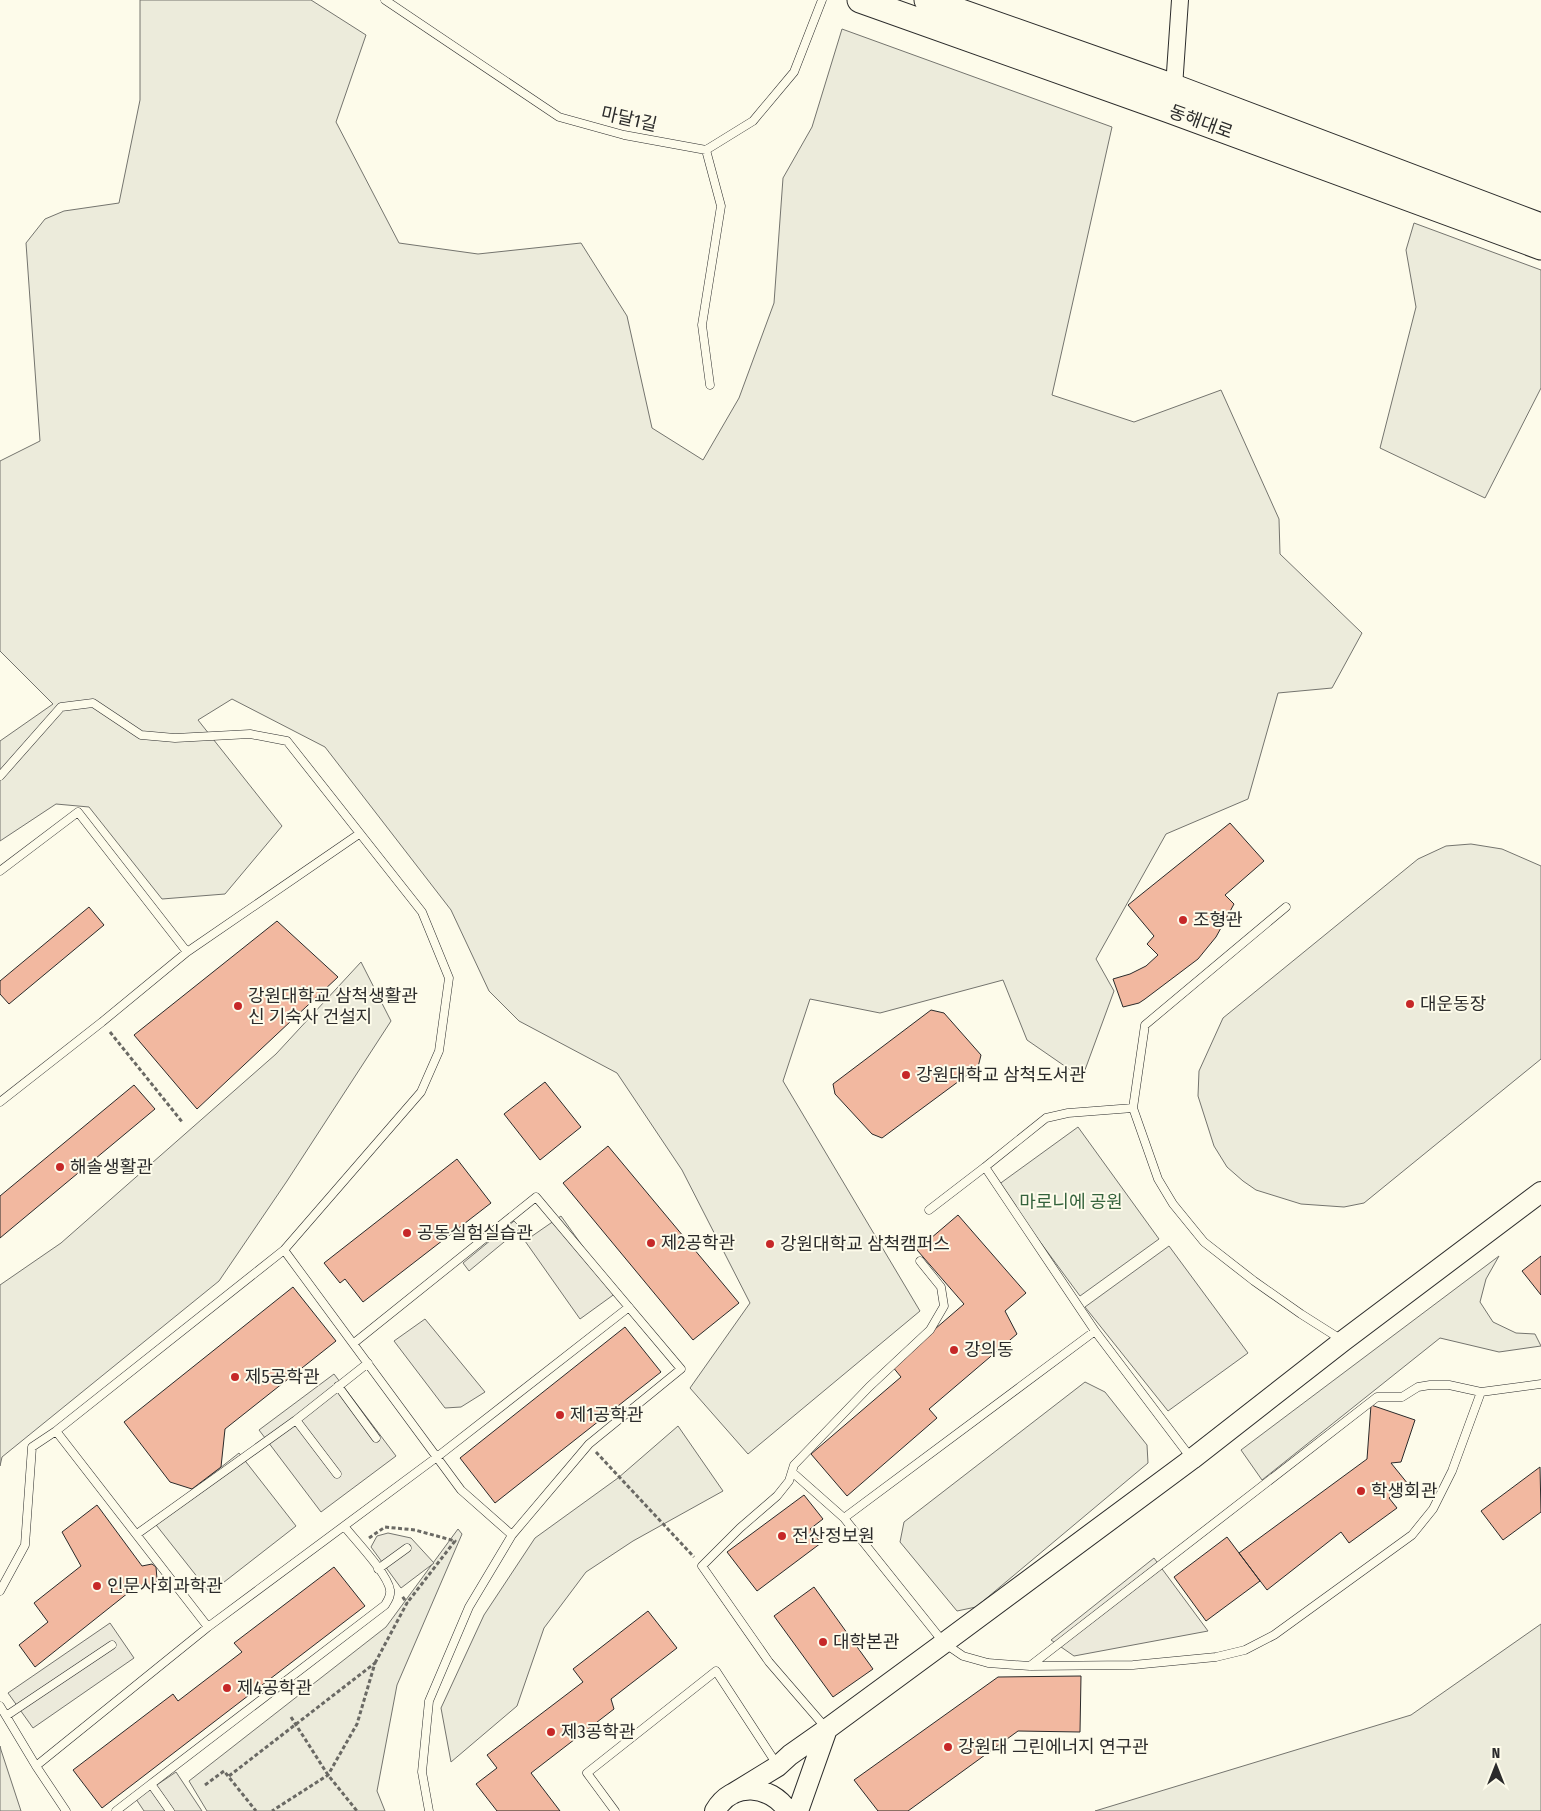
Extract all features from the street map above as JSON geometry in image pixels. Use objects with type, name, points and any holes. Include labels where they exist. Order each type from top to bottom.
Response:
[{"type":"main road","name":"동해대로","points":[[860,0],[1169,110],[1541,247]]},
{"type":"main road","name":"동해대로","points":[[927,0],[1174,87],[1541,226]]},
{"type":"street","points":[[1174,87],[1180,0]]},
{"type":"street","points":[[721,1804],[778,1766],[790,1755],[944,1644],[1192,1459],[1343,1341],[1541,1192]]},
{"type":"street","points":[[798,1811],[827,1729]]},
{"type":"street","points":[[721,1804],[750,1789],[765,1791],[779,1800],[788,1811]]},
{"type":"lane","name":"마달1길","points":[[385,0],[559,117],[624,135],[706,150]]},
{"type":"lane","points":[[710,385],[702,325],[721,206],[706,150],[754,121],[794,72],[822,0]]},
{"type":"lane","points":[[0,776],[61,708],[93,703],[141,735],[175,738],[250,734],[287,741],[422,912],[449,978],[438,1051],[421,1092],[284,1250],[56,1431],[32,1447],[25,1545],[0,1590]]},
{"type":"lane","points":[[0,871],[78,812],[187,952]]},
{"type":"lane","points":[[0,1102],[187,952],[359,834]]},
{"type":"lane","points":[[1286,907],[1145,1025],[1133,1108],[1158,1179],[1173,1204],[1204,1242],[1262,1287],[1343,1341]]},
{"type":"lane","points":[[929,1210],[1046,1118],[1068,1113],[1133,1108]]},
{"type":"lane","points":[[985,1167],[1095,1331],[1192,1459]]},
{"type":"lane","points":[[354,1343],[536,1197],[681,1369],[589,1444],[512,1535],[469,1607],[430,1701],[422,1772],[429,1811]]},
{"type":"lane","points":[[284,1250],[461,1490],[512,1535]]},
{"type":"lane","points":[[827,1729],[769,1662],[702,1566],[752,1517],[777,1496],[789,1481],[794,1464],[869,1387],[930,1330],[944,1306],[942,1287],[920,1261]]},
{"type":"lane","points":[[36,1766],[208,1627],[437,1457],[629,1307]]},
{"type":"lane","points":[[844,1518],[1095,1331]]},
{"type":"lane","points":[[137,1534],[296,1420],[368,1363]]},
{"type":"lane","points":[[1030,1666],[1377,1397],[1402,1397],[1418,1387],[1430,1385],[1449,1385],[1481,1392],[1541,1384]]},
{"type":"lane","points":[[338,1386],[376,1438]]},
{"type":"lane","points":[[792,1472],[844,1518],[944,1644],[963,1656],[988,1663],[1030,1666],[1133,1665],[1216,1657],[1245,1650],[1274,1635],[1412,1535],[1433,1510],[1452,1471],[1481,1392]]},
{"type":"lane","points":[[296,1420],[337,1474]]},
{"type":"lane","points":[[56,1431],[208,1627]]},
{"type":"lane","points":[[116,1811],[381,1609],[390,1596],[390,1589],[385,1577],[344,1526]]},
{"type":"lane","points":[[378,1569],[407,1548]]},
{"type":"lane","points":[[6,1716],[112,1645]]},
{"type":"lane","points":[[615,1811],[586,1773],[716,1671],[778,1766]]},
{"type":"lane","points":[[0,1706],[66,1811]]},
{"type":"lane","points":[[151,1784],[170,1811]]},
{"type":"path","points":[[102,1022],[183,1123]]},
{"type":"path","points":[[589,1444],[702,1566]]},
{"type":"path","points":[[272,1811],[328,1776],[357,1724],[375,1664],[407,1603],[398,1590]]},
{"type":"path","points":[[229,1776],[375,1664]]},
{"type":"path","points":[[290,1717],[328,1776],[357,1811]]},
{"type":"path","points":[[204,1785],[224,1770],[256,1811]]},
{"type":"green space","points":[[140,0],[311,0],[366,35],[336,122],[399,243],[478,254],[581,243],[627,316],[652,428],[703,460],[739,398],[774,303],[783,178],[812,127],[842,29],[1112,127],[1052,395],[1134,422],[1221,390],[1279,519],[1280,554],[1362,633],[1332,688],[1278,693],[1248,799],[1166,834],[1096,959],[1114,991],[1082,1078],[1027,1040],[1003,980],[880,1013],[810,999],[783,1081],[920,1311],[748,1454],[690,1388],[750,1303],[682,1170],[617,1073],[519,1021],[489,991],[451,910],[325,747],[232,699],[198,720],[282,826],[225,894],[162,899],[89,807],[56,804],[0,841],[0,741],[53,704],[0,651],[0,461],[40,441],[26,243],[45,219],[64,211],[119,203],[140,100]]},
{"type":"green space","points":[[1414,223],[1541,270],[1541,388],[1485,498],[1380,448],[1416,307],[1406,250]]},
{"type":"green space","points":[[1471,844],[1502,849],[1541,866],[1541,1059],[1364,1203],[1344,1207],[1301,1204],[1256,1190],[1227,1167],[1214,1146],[1198,1096],[1199,1071],[1223,1018],[1418,859],[1446,846]]},
{"type":"green space","points":[[361,962],[391,1021],[287,1181],[219,1281],[2,1457],[0,1466],[0,1285],[61,1243],[276,1054]]},
{"type":"green space","name":"마로니에 공원","points":[[1078,1127],[1159,1239],[1080,1296],[998,1185]]},
{"type":"green space","points":[[1499,1256],[1486,1279],[1480,1302],[1493,1322],[1516,1333],[1535,1334],[1541,1346],[1499,1352],[1440,1338],[1262,1480],[1241,1450]]},
{"type":"green space","points":[[1085,1382],[1105,1392],[1147,1445],[1148,1463],[976,1607],[957,1611],[900,1542],[904,1522]]},
{"type":"green space","points":[[678,1426],[723,1491],[633,1541],[586,1572],[544,1628],[517,1706],[451,1762],[441,1708],[484,1615],[535,1538],[618,1478]]},
{"type":"green space","points":[[239,1453],[296,1526],[210,1593],[153,1521]]},
{"type":"green space","points":[[458,1529],[462,1534],[397,1685],[377,1791],[385,1811],[207,1811],[189,1781],[386,1627]]},
{"type":"green space","points":[[1541,1624],[1541,1811],[1095,1811],[1411,1715]]},
{"type":"green space","points":[[0,1746],[1,1750],[21,1811],[0,1811]]},
{"type":"shaded area","points":[[561,1216],[616,1293],[580,1319],[525,1241]]},
{"type":"shaded area","points":[[514,1221],[521,1228],[469,1271],[463,1263]]},
{"type":"shaded area","points":[[1169,1246],[1248,1353],[1168,1411],[1085,1307]]},
{"type":"shaded area","points":[[425,1319],[485,1392],[461,1407],[445,1408],[394,1341]]},
{"type":"shaded area","points":[[334,1374],[396,1456],[321,1512],[259,1430]]},
{"type":"shaded area","points":[[388,1533],[411,1538],[434,1563],[401,1588],[371,1547],[377,1536]]},
{"type":"shaded area","points":[[1154,1558],[1208,1631],[1074,1656],[1051,1640]]},
{"type":"shaded area","points":[[110,1623],[134,1658],[33,1728],[8,1693]]},
{"type":"shaded area","points":[[176,1772],[202,1811],[144,1811],[136,1799]]},
{"type":"building","name":"조형관","points":[[1230,823],[1264,861],[1225,895],[1234,904],[1216,937],[1198,959],[1139,1003],[1123,1007],[1113,979],[1130,974],[1146,966],[1158,955],[1147,944],[1154,936],[1128,905]]},
{"type":"building","points":[[89,907],[104,925],[9,1004],[0,994],[0,981]]},
{"type":"building","name":"강원대학교 삼척생활관 신 기숙사 건설지","points":[[277,921],[338,977],[197,1109],[134,1035]]},
{"type":"building","name":"강원대학교 삼척도서관","points":[[931,1010],[944,1013],[981,1055],[978,1067],[882,1138],[872,1134],[835,1094],[833,1084]]},
{"type":"building","points":[[545,1082],[581,1127],[540,1160],[504,1114]]},
{"type":"building","name":"해솔생활관","points":[[134,1085],[155,1109],[0,1238],[0,1196]]},
{"type":"building","name":"제2공학관","points":[[608,1146],[739,1303],[693,1340],[563,1183]]},
{"type":"building","name":"공동실험실습관","points":[[457,1159],[491,1203],[363,1302],[345,1279],[340,1283],[324,1263]]},
{"type":"building","name":"강의동","points":[[958,1215],[1026,1293],[1005,1311],[1017,1334],[929,1409],[937,1418],[847,1496],[811,1454],[901,1377],[892,1366],[964,1304],[917,1250]]},
{"type":"building","points":[[1541,1256],[1541,1295],[1522,1271]]},
{"type":"building","name":"제5공학관","points":[[293,1287],[336,1341],[225,1429],[221,1467],[192,1489],[170,1482],[124,1422]]},
{"type":"building","name":"제1공학관","points":[[625,1327],[661,1372],[495,1503],[460,1458]]},
{"type":"building","name":"학생회관","points":[[1371,1405],[1415,1420],[1401,1462],[1391,1463],[1408,1484],[1389,1498],[1397,1508],[1349,1543],[1341,1532],[1267,1590],[1239,1553],[1367,1459]]},
{"type":"building","points":[[1540,1467],[1541,1512],[1503,1540],[1481,1511]]},
{"type":"building","name":"전산정보원","points":[[804,1495],[823,1519],[810,1529],[821,1543],[757,1591],[727,1552]]},
{"type":"building","name":"인문사회과학관","points":[[97,1505],[142,1566],[152,1564],[156,1567],[157,1579],[155,1587],[138,1585],[35,1667],[19,1645],[48,1622],[34,1603],[81,1566],[62,1532]]},
{"type":"building","points":[[1227,1537],[1260,1581],[1206,1621],[1174,1577]]},
{"type":"building","name":"제4공학관","points":[[334,1567],[365,1606],[102,1808],[73,1770],[173,1694],[178,1701],[242,1652],[234,1643]]},
{"type":"building","name":"대학본관","points":[[814,1587],[873,1669],[833,1697],[774,1616]]},
{"type":"building","name":"제3공학관","points":[[648,1611],[677,1648],[611,1699],[614,1709],[531,1773],[560,1811],[497,1811],[476,1784],[497,1768],[487,1755],[583,1682],[573,1669]]},
{"type":"building","name":"강원대 그린에너지 연구관","points":[[1081,1676],[1080,1732],[1018,1731],[908,1811],[878,1811],[854,1780],[998,1677]]},
{"type":"place","name":"조형관","points":[[1183,920]]},
{"type":"place","name":"대운동장","points":[[1410,1004]]},
{"type":"place","name":"강원대학교 삼척생활관 신 기숙사 건설지","points":[[238,1006]]},
{"type":"place","name":"강원대학교 삼척도서관","points":[[906,1075]]},
{"type":"place","name":"해솔생활관","points":[[60,1167]]},
{"type":"place","name":"공동실험실습관","points":[[407,1233]]},
{"type":"place","name":"제2공학관","points":[[651,1243]]},
{"type":"place","name":"강원대학교 삼척캠퍼스","points":[[770,1244]]},
{"type":"place","name":"강의동","points":[[954,1350]]},
{"type":"place","name":"제5공학관","points":[[235,1377]]},
{"type":"place","name":"제1공학관","points":[[560,1415]]},
{"type":"place","name":"학생회관","points":[[1361,1491]]},
{"type":"place","name":"전산정보원","points":[[782,1536]]},
{"type":"place","name":"인문사회과학관","points":[[97,1586]]},
{"type":"place","name":"대학본관","points":[[823,1642]]},
{"type":"place","name":"제4공학관","points":[[227,1688]]},
{"type":"place","name":"제3공학관","points":[[551,1732]]},
{"type":"place","name":"강원대 그린에너지 연구관","points":[[948,1747]]}]
